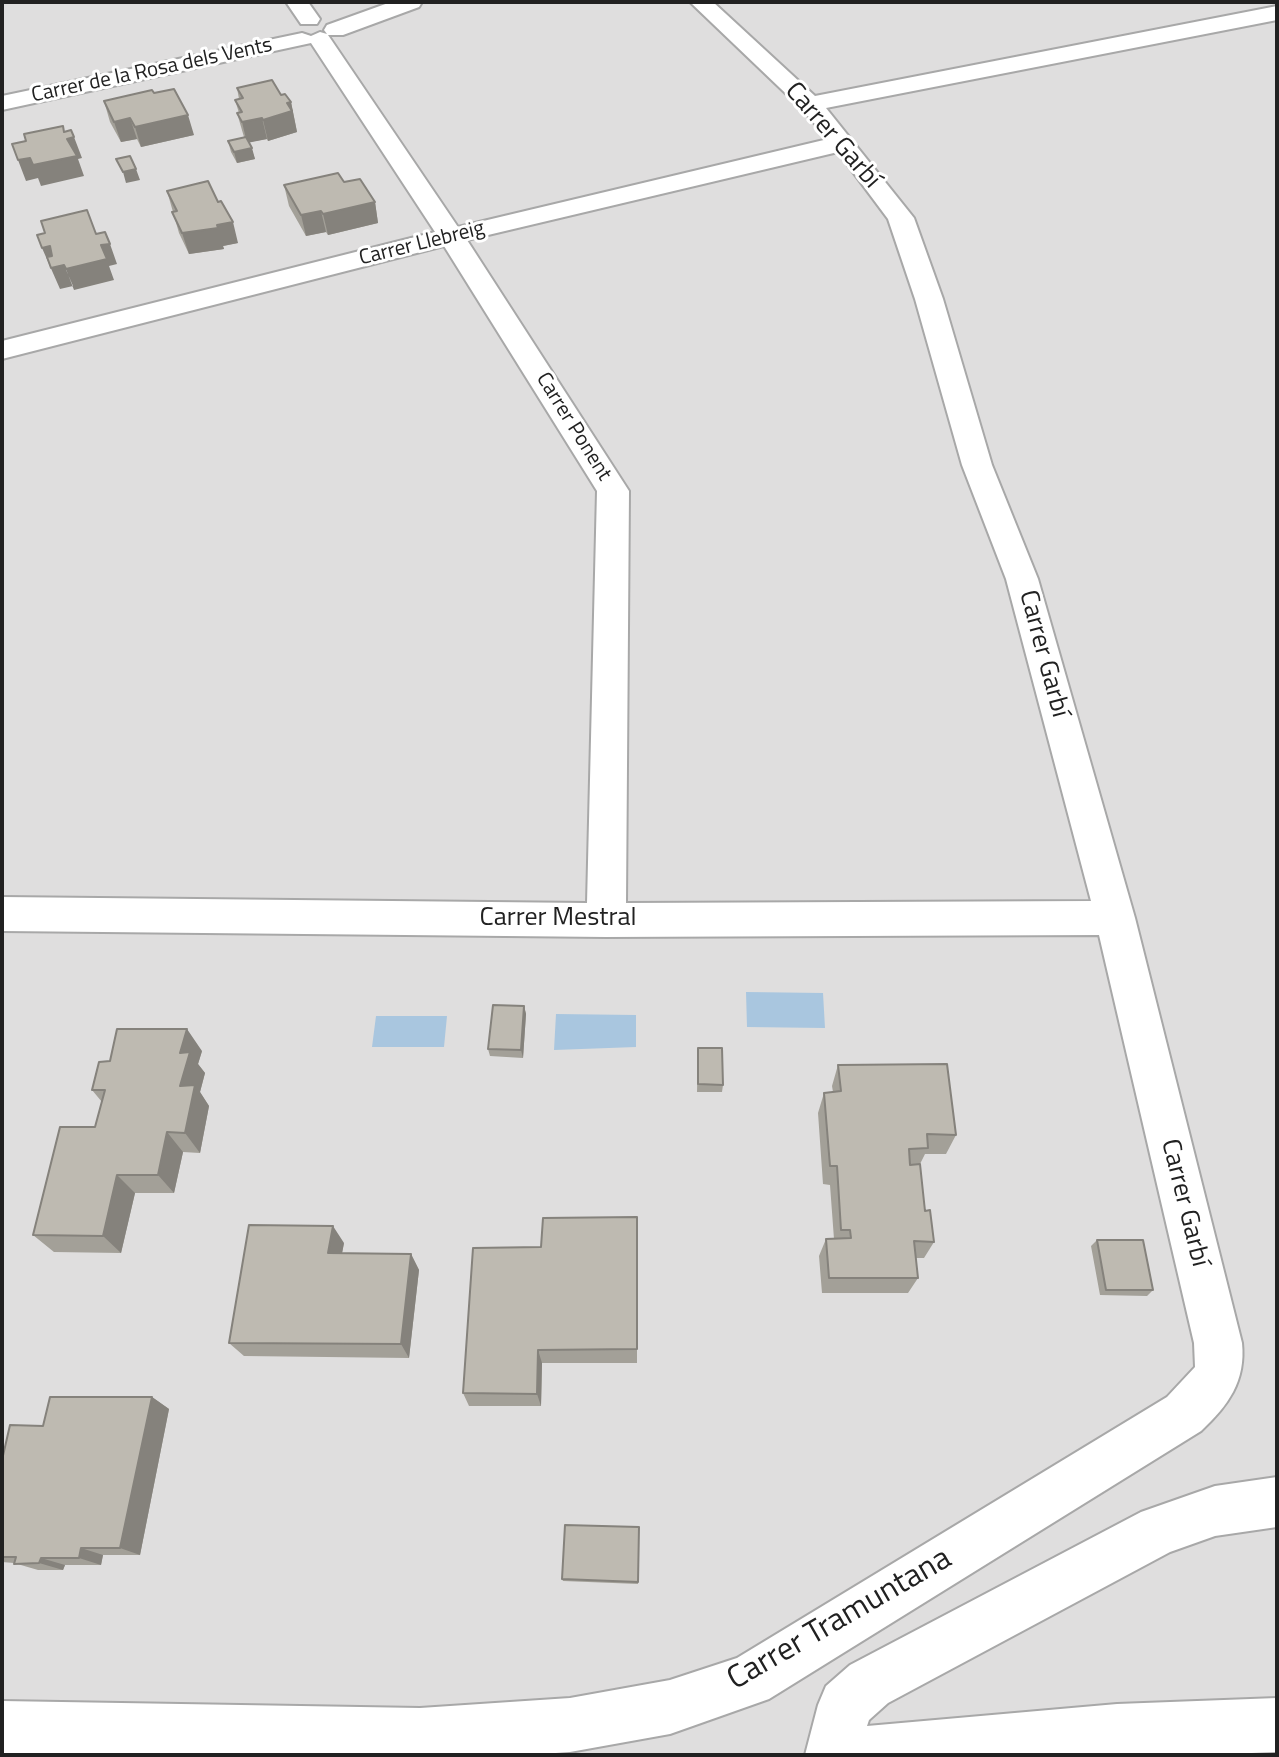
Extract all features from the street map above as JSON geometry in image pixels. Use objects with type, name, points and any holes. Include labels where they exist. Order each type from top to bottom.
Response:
[{"type":"street","name":"Carrer de la Rosa dels Vents","points":[[2,88],[311,26],[375,2]]},
{"type":"street","name":"Carrer de la Rosa dels Vents","points":[[2,103],[411,2]]},
{"type":"street","name":"Carrer Garbí","points":[[701,2],[810,104],[844,143],[901,218],[929,299],[978,465],[1022,579],[1115,918],[1218,1343],[1221,1363],[1214,1386]]},
{"type":"street","points":[[810,104],[1277,13]]},
{"type":"street","name":"Carrer Ponent","points":[[311,26],[451,236],[613,491],[606,920]]},
{"type":"street","name":"Carrer Llebreig","points":[[2,351],[451,236],[844,143]]},
{"type":"street","name":"Carrer Mestral","points":[[2,914],[606,920],[1115,918]]},
{"type":"street","name":"Carrer Tramuntana","points":[[2,1728],[420,1735],[570,1725],[670,1707],[750,1680],[1184,1414],[1214,1386]]},
{"type":"street","points":[[834,1755],[845,1705],[869,1684],[1159,1530],[1215,1511],[1277,1502]]},
{"type":"street","points":[[857,1755],[1117,1731],[1277,1726]]},
{"type":"shaded area","points":[[2,2],[1277,2],[1277,1755],[2,1755]]},
{"type":"water","points":[[746,992],[823,993],[825,1028],[747,1027]]},
{"type":"water","points":[[556,1014],[636,1015],[636,1047],[554,1050]]},
{"type":"water","points":[[376,1016],[447,1016],[444,1047],[372,1047]]},
{"type":"building","points":[[272,80],[281,95],[285,94],[291,102],[287,103],[292,111],[263,120],[242,122],[237,113],[242,112],[235,100],[243,98],[237,88]]},
{"type":"building","points":[[174,89],[188,115],[135,127],[130,118],[114,122],[104,101],[152,90],[154,93]]},
{"type":"building","points":[[63,126],[64,132],[71,130],[74,137],[67,139],[77,156],[33,165],[30,158],[18,160],[12,144],[26,141],[24,134]]},
{"type":"building","points":[[246,137],[252,148],[234,152],[228,141]]},
{"type":"building","points":[[130,156],[136,169],[123,172],[116,159]]},
{"type":"building","points":[[338,173],[344,182],[360,179],[375,202],[323,214],[321,211],[301,215],[284,185]]},
{"type":"building","points":[[208,181],[218,202],[221,201],[233,222],[217,225],[218,228],[182,233],[172,212],[177,211],[167,191]]},
{"type":"building","points":[[87,210],[96,234],[105,232],[110,244],[101,245],[107,259],[66,269],[64,265],[51,268],[47,257],[52,256],[50,246],[42,248],[37,235],[45,233],[41,221]]},
{"type":"building","points":[[493,1005],[524,1006],[521,1050],[488,1049]]},
{"type":"building","points":[[117,1029],[187,1029],[180,1053],[190,1052],[180,1086],[195,1085],[185,1133],[167,1132],[158,1175],[117,1175],[103,1236],[33,1235],[60,1127],[95,1127],[105,1090],[92,1090],[99,1062],[110,1061]]},
{"type":"building","points":[[698,1048],[722,1048],[723,1085],[698,1084]]},
{"type":"building","points":[[947,1064],[956,1135],[927,1134],[928,1148],[909,1149],[910,1165],[920,1164],[925,1211],[930,1210],[934,1242],[914,1241],[918,1278],[829,1278],[826,1239],[851,1238],[850,1230],[841,1230],[837,1166],[830,1166],[824,1093],[841,1091],[838,1065]]},
{"type":"building","points":[[637,1217],[637,1349],[538,1350],[537,1394],[463,1393],[473,1248],[541,1247],[543,1218]]},
{"type":"building","points":[[249,1225],[333,1226],[328,1253],[411,1254],[401,1344],[229,1343]]},
{"type":"building","points":[[1097,1240],[1143,1240],[1153,1290],[1106,1290]]},
{"type":"building","points":[[50,1397],[152,1397],[120,1548],[81,1548],[79,1558],[41,1558],[39,1563],[14,1564],[16,1557],[2,1557],[2,1460],[10,1425],[43,1426]]},
{"type":"building","points":[[565,1525],[639,1527],[638,1582],[562,1579]]}]
